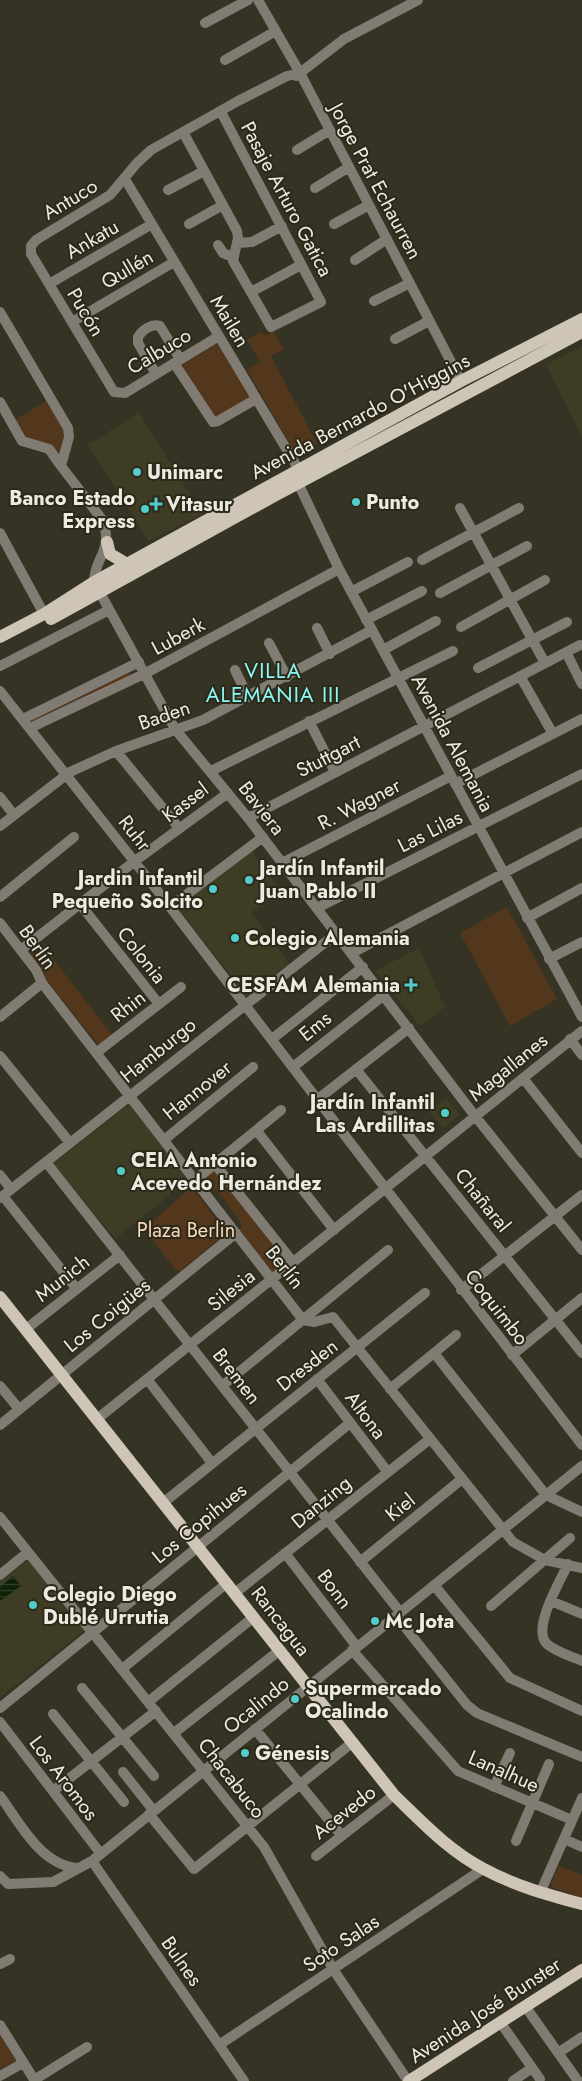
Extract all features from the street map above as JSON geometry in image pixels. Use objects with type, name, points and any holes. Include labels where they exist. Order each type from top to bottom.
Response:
[{"type":"main road","name":"Avenida Bernardo O'Higgins","points":[[0,646],[97,587],[127,564],[197,533],[299,470],[461,381],[582,319]]},
{"type":"main road","name":"Avenida Bernardo O'Higgins","points":[[0,637],[197,533],[298,483],[582,332]]},
{"type":"main road","points":[[461,381],[466,386],[472,387],[491,376],[496,377]]},
{"type":"main road","points":[[421,417],[425,412],[454,396],[459,390],[461,381]]},
{"type":"main road","points":[[107,542],[110,554],[127,564]]},
{"type":"main road","name":"Rancagua","points":[[0,1297],[394,1795],[439,1838],[483,1869],[540,1893],[582,1904]]},
{"type":"main road","name":"Avenida José Bunster","points":[[408,2081],[582,1970]]},
{"type":"street","points":[[205,23],[248,0]]},
{"type":"street","name":"Jorge Prat Echaurren","points":[[258,0],[274,32],[300,73],[461,381]]},
{"type":"street","name":"Antuco","points":[[31,246],[36,240],[110,196],[137,163],[151,150],[286,76],[300,73],[344,39],[418,0]]},
{"type":"street","points":[[225,60],[274,32]]},
{"type":"street","name":"Pasaje Arturo Gatica","points":[[221,112],[321,302],[271,327],[251,292]]},
{"type":"street","points":[[297,150],[330,130]]},
{"type":"street","points":[[183,132],[237,232],[238,242],[233,257]]},
{"type":"street","points":[[315,188],[349,168]]},
{"type":"street","points":[[168,190],[204,171]]},
{"type":"street","name":"Mailen","points":[[125,179],[299,470]]},
{"type":"street","points":[[190,224],[223,205]]},
{"type":"street","points":[[334,224],[369,205]]},
{"type":"street","name":"Ankatu","points":[[50,284],[152,224]]},
{"type":"street","points":[[238,242],[252,242],[282,226]]},
{"type":"street","points":[[355,260],[386,239]]},
{"type":"street","points":[[218,245],[223,253],[233,257],[251,292],[301,265]]},
{"type":"street","name":"Pucón","points":[[31,246],[31,254],[110,386],[117,393]]},
{"type":"street","name":"Qullén","points":[[72,322],[174,262]]},
{"type":"street","points":[[374,302],[410,283]]},
{"type":"street","points":[[0,312],[4,331],[68,428],[68,437],[61,466]]},
{"type":"street","points":[[395,339],[429,321]]},
{"type":"street","points":[[156,374],[137,339],[140,333],[152,325],[160,326],[177,361],[213,422],[256,399]]},
{"type":"street","name":"Calbuco","points":[[117,393],[125,393],[219,336]]},
{"type":"street","points":[[0,402],[22,441],[49,449],[104,522],[107,542],[95,575],[97,587]]},
{"type":"street","points":[[298,483],[299,470]]},
{"type":"street","name":"Avenida Alemania","points":[[298,483],[351,592],[549,959],[578,1004],[582,1017]]},
{"type":"street","points":[[460,508],[545,663]]},
{"type":"street","points":[[422,560],[519,508]]},
{"type":"street","points":[[0,533],[44,614]]},
{"type":"street","points":[[440,593],[526,546]]},
{"type":"street","points":[[351,592],[408,562]]},
{"type":"street","name":"Luberk","points":[[30,728],[146,673],[339,569]]},
{"type":"street","points":[[461,627],[545,580]]},
{"type":"street","name":"Baviera","points":[[97,587],[146,673],[175,730],[211,771],[263,837],[476,1116],[582,1250]]},
{"type":"street","points":[[366,620],[422,591]]},
{"type":"street","points":[[0,666],[109,610]]},
{"type":"street","points":[[383,650],[436,621]]},
{"type":"street","points":[[478,668],[567,622]]},
{"type":"street","points":[[317,628],[330,654]]},
{"type":"street","name":"Baden","points":[[0,826],[66,775],[116,751],[203,720],[287,677],[372,630]]},
{"type":"street","points":[[269,642],[287,677]]},
{"type":"street","name":"Stuttgart","points":[[248,818],[580,644]]},
{"type":"street","points":[[211,771],[453,651]]},
{"type":"street","points":[[566,652],[582,684]]},
{"type":"street","name":"Luberk","points":[[23,719],[139,662]]},
{"type":"street","points":[[235,670],[248,697]]},
{"type":"street","points":[[520,676],[553,734]]},
{"type":"street","name":"Ruhr","points":[[0,691],[135,861],[386,1188]]},
{"type":"street","name":"R. Wagner","points":[[282,863],[582,719]]},
{"type":"street","points":[[309,721],[335,772]]},
{"type":"street","points":[[116,751],[180,828]]},
{"type":"street","name":"Las Lilas","points":[[317,908],[582,774]]},
{"type":"street","name":"Kassel","points":[[21,950],[135,861],[228,793]]},
{"type":"street","points":[[0,798],[14,815]]},
{"type":"street","points":[[352,953],[504,875],[582,832]]},
{"type":"street","points":[[0,897],[74,837]]},
{"type":"street","points":[[170,907],[263,837]]},
{"type":"street","points":[[527,918],[582,888]]},
{"type":"street","name":"Colonia","points":[[80,904],[159,1004]]},
{"type":"street","name":"Berlín","points":[[0,924],[36,970],[42,983],[304,1320],[314,1322],[333,1317],[502,1530],[517,1546],[545,1560],[582,1568]]},
{"type":"street","name":"Hamburgo","points":[[5,1194],[337,933]]},
{"type":"street","points":[[549,959],[582,942]]},
{"type":"street","points":[[272,1039],[363,967]]},
{"type":"street","points":[[0,1017],[42,983]]},
{"type":"street","name":"Rhin","points":[[96,1053],[181,987]]},
{"type":"street","name":"Ems","points":[[293,1067],[384,995]]},
{"type":"street","points":[[318,1099],[409,1028]]},
{"type":"street","name":"Magallanes","points":[[386,1188],[582,1031]]},
{"type":"street","points":[[570,1039],[582,1054]]},
{"type":"street","points":[[0,1056],[70,1143]]},
{"type":"street","name":"Hannover","points":[[164,1140],[253,1067]]},
{"type":"street","name":"Chañaral","points":[[356,1069],[582,1353]]},
{"type":"street","points":[[523,1078],[582,1153]]},
{"type":"street","points":[[195,1180],[281,1110]]},
{"type":"street","points":[[256,1131],[334,1230]]},
{"type":"street","name":"Bremen","points":[[46,1162],[327,1519],[467,1705],[477,1713],[582,1756]]},
{"type":"street","name":"Berlín","points":[[215,1164],[293,1262]]},
{"type":"street","points":[[0,1175],[5,1194],[76,1288]]},
{"type":"street","name":"Silesia","points":[[97,1419],[386,1188]]},
{"type":"street","name":"Coquimbo","points":[[386,1188],[582,1445]]},
{"type":"street","points":[[462,1290],[582,1195]]},
{"type":"street","name":"Los Coigües","points":[[0,1425],[236,1233]]},
{"type":"street","points":[[222,1386],[388,1250]]},
{"type":"street","name":"Munich","points":[[26,1329],[120,1255]]},
{"type":"street","name":"Dresden","points":[[163,1502],[425,1293]]},
{"type":"street","points":[[512,1355],[582,1298]]},
{"type":"street","points":[[390,1389],[456,1334]]},
{"type":"street","points":[[434,1353],[546,1495],[582,1512]]},
{"type":"street","points":[[147,1379],[212,1463]]},
{"type":"street","name":"Altona","points":[[317,1379],[387,1472]]},
{"type":"street","points":[[0,1386],[19,1409]]},
{"type":"street","name":"Los Copihues","points":[[0,1708],[350,1423]]},
{"type":"street","name":"Danzing","points":[[235,1593],[430,1439]]},
{"type":"street","name":"Ocalindo","points":[[0,1876],[8,1884],[52,1882],[92,1861],[582,1466]]},
{"type":"street","name":"Kiel","points":[[360,1562],[462,1479]]},
{"type":"street","name":"Chacabuco","points":[[0,1517],[264,1847],[333,1969],[408,2081]]},
{"type":"street","points":[[491,1606],[570,1538]]},
{"type":"street","points":[[0,1575],[28,1552]]},
{"type":"street","name":"Bonn","points":[[285,1553],[355,1648]]},
{"type":"street","points":[[568,1564],[541,1628],[543,1639],[547,1644],[582,1661]]},
{"type":"street","points":[[122,1669],[227,1583]]},
{"type":"street","points":[[434,1585],[510,1678],[582,1711]]},
{"type":"street","points":[[551,1601],[582,1614]]},
{"type":"street","points":[[148,1702],[254,1617]]},
{"type":"street","name":"Lanalhue","points":[[355,1648],[453,1767],[494,1787],[572,1820]]},
{"type":"street","points":[[174,1734],[280,1650]]},
{"type":"street","points":[[82,1688],[154,1776]]},
{"type":"street","points":[[53,1791],[156,1711]]},
{"type":"street","points":[[53,1714],[124,1802]]},
{"type":"street","name":"Los Aromos","points":[[0,1722],[101,1854]]},
{"type":"street","points":[[255,1729],[342,1836]]},
{"type":"street","points":[[123,1772],[194,1869],[353,1742]]},
{"type":"street","points":[[494,1787],[510,1752]]},
{"type":"street","points":[[516,1841],[549,1764]]},
{"type":"street","name":"Acevedo","points":[[316,1856],[394,1795]]},
{"type":"street","points":[[0,1796],[36,1844],[52,1860],[62,1865],[78,1868]]},
{"type":"street","points":[[540,1893],[581,1802]]},
{"type":"street","points":[[564,1839],[582,1847]]},
{"type":"street","name":"Bulnes","points":[[92,1861],[244,2081]]},
{"type":"street","name":"Soto Salas","points":[[219,2045],[483,1869]]},
{"type":"street","points":[[0,1964],[10,1959]]},
{"type":"street","points":[[525,2006],[578,2081]]},
{"type":"street","points":[[500,2022],[540,2079]]},
{"type":"street","points":[[0,2025],[34,2081],[87,2047]]},
{"type":"street","points":[[558,2053],[582,2037]]},
{"type":"street","points":[[0,2076],[23,2063]]},
{"type":"street","points":[[513,2081],[532,2068]]},
{"type":"shaded area","points":[[582,346],[582,437],[546,365]]},
{"type":"shaded area","points":[[139,412],[202,514],[149,541],[88,445]]},
{"type":"shaded area","name":"Colegio Alemania","points":[[250,849],[281,891],[251,913],[289,963],[247,996],[176,906]]},
{"type":"shaded area","name":"CESFAM Alemania","points":[[419,948],[445,1007],[420,1026],[375,971]]},
{"type":"shaded area","name":"Jardín Infantil Las Ardillitas","points":[[446,1099],[460,1114],[444,1128],[429,1112]]},
{"type":"shaded area","name":"CEIA Antonio Acevedo Hernández","points":[[130,1104],[190,1179],[115,1239],[53,1163]]},
{"type":"shaded area","name":"Colegio Diego Dublé Urrutia","points":[[29,1559],[86,1629],[0,1698],[0,1582]]},
{"type":"shaded area","points":[[13,1576],[21,1586],[0,1601],[0,1587]]},
{"type":"green space","points":[[262,331],[265,336],[273,331],[284,349],[271,356],[317,444],[297,456],[247,370],[260,362],[247,340]]},
{"type":"green space","points":[[214,345],[218,345],[251,398],[216,419],[180,366]]},
{"type":"green space","points":[[46,401],[62,427],[63,439],[59,457],[25,439],[15,420]]},
{"type":"green space","points":[[128,670],[132,676],[33,722],[30,717]]},
{"type":"green space","points":[[507,907],[557,999],[510,1026],[460,933]]},
{"type":"green space","points":[[41,943],[113,1036],[100,1047],[27,955]]},
{"type":"green space","points":[[214,1170],[290,1261],[273,1274],[238,1234],[242,1224],[216,1189],[206,1192],[198,1182]]},
{"type":"green space","name":"Plaza Berlin","points":[[189,1189],[195,1191],[225,1231],[225,1234],[180,1271],[175,1269],[144,1229]]},
{"type":"green space","points":[[559,1866],[582,1875],[582,1898],[553,1888],[551,1884]]},
{"type":"green space","points":[[0,2034],[16,2061],[0,2069]]},
{"type":"place","name":"Unimarc","points":[[137,472]]},
{"type":"place","name":"Punto","points":[[356,502]]},
{"type":"place","name":"Vitasur","points":[[156,504]]},
{"type":"place","name":"Banco Estado Express","points":[[145,509]]},
{"type":"place","name":"Jardín Infantil Juan Pablo II","points":[[249,880]]},
{"type":"place","name":"Jardin Infantil Pequeño Solcito","points":[[213,889]]},
{"type":"place","name":"Colegio Alemania","points":[[235,938]]},
{"type":"place","name":"CESFAM Alemania","points":[[411,985]]},
{"type":"place","name":"Jardín Infantil Las Ardillitas","points":[[445,1113]]},
{"type":"place","name":"CEIA Antonio Acevedo Hernández","points":[[121,1171]]},
{"type":"place","name":"Colegio Diego Dublé Urrutia","points":[[33,1605]]},
{"type":"place","name":"Mc Jota","points":[[375,1621]]},
{"type":"place","name":"Supermercado Ocalindo","points":[[295,1699]]},
{"type":"place","name":"Génesis","points":[[245,1753]]},
{"type":"district","name":"VILLA ALEMANIA III","points":[[273,683]]}]
